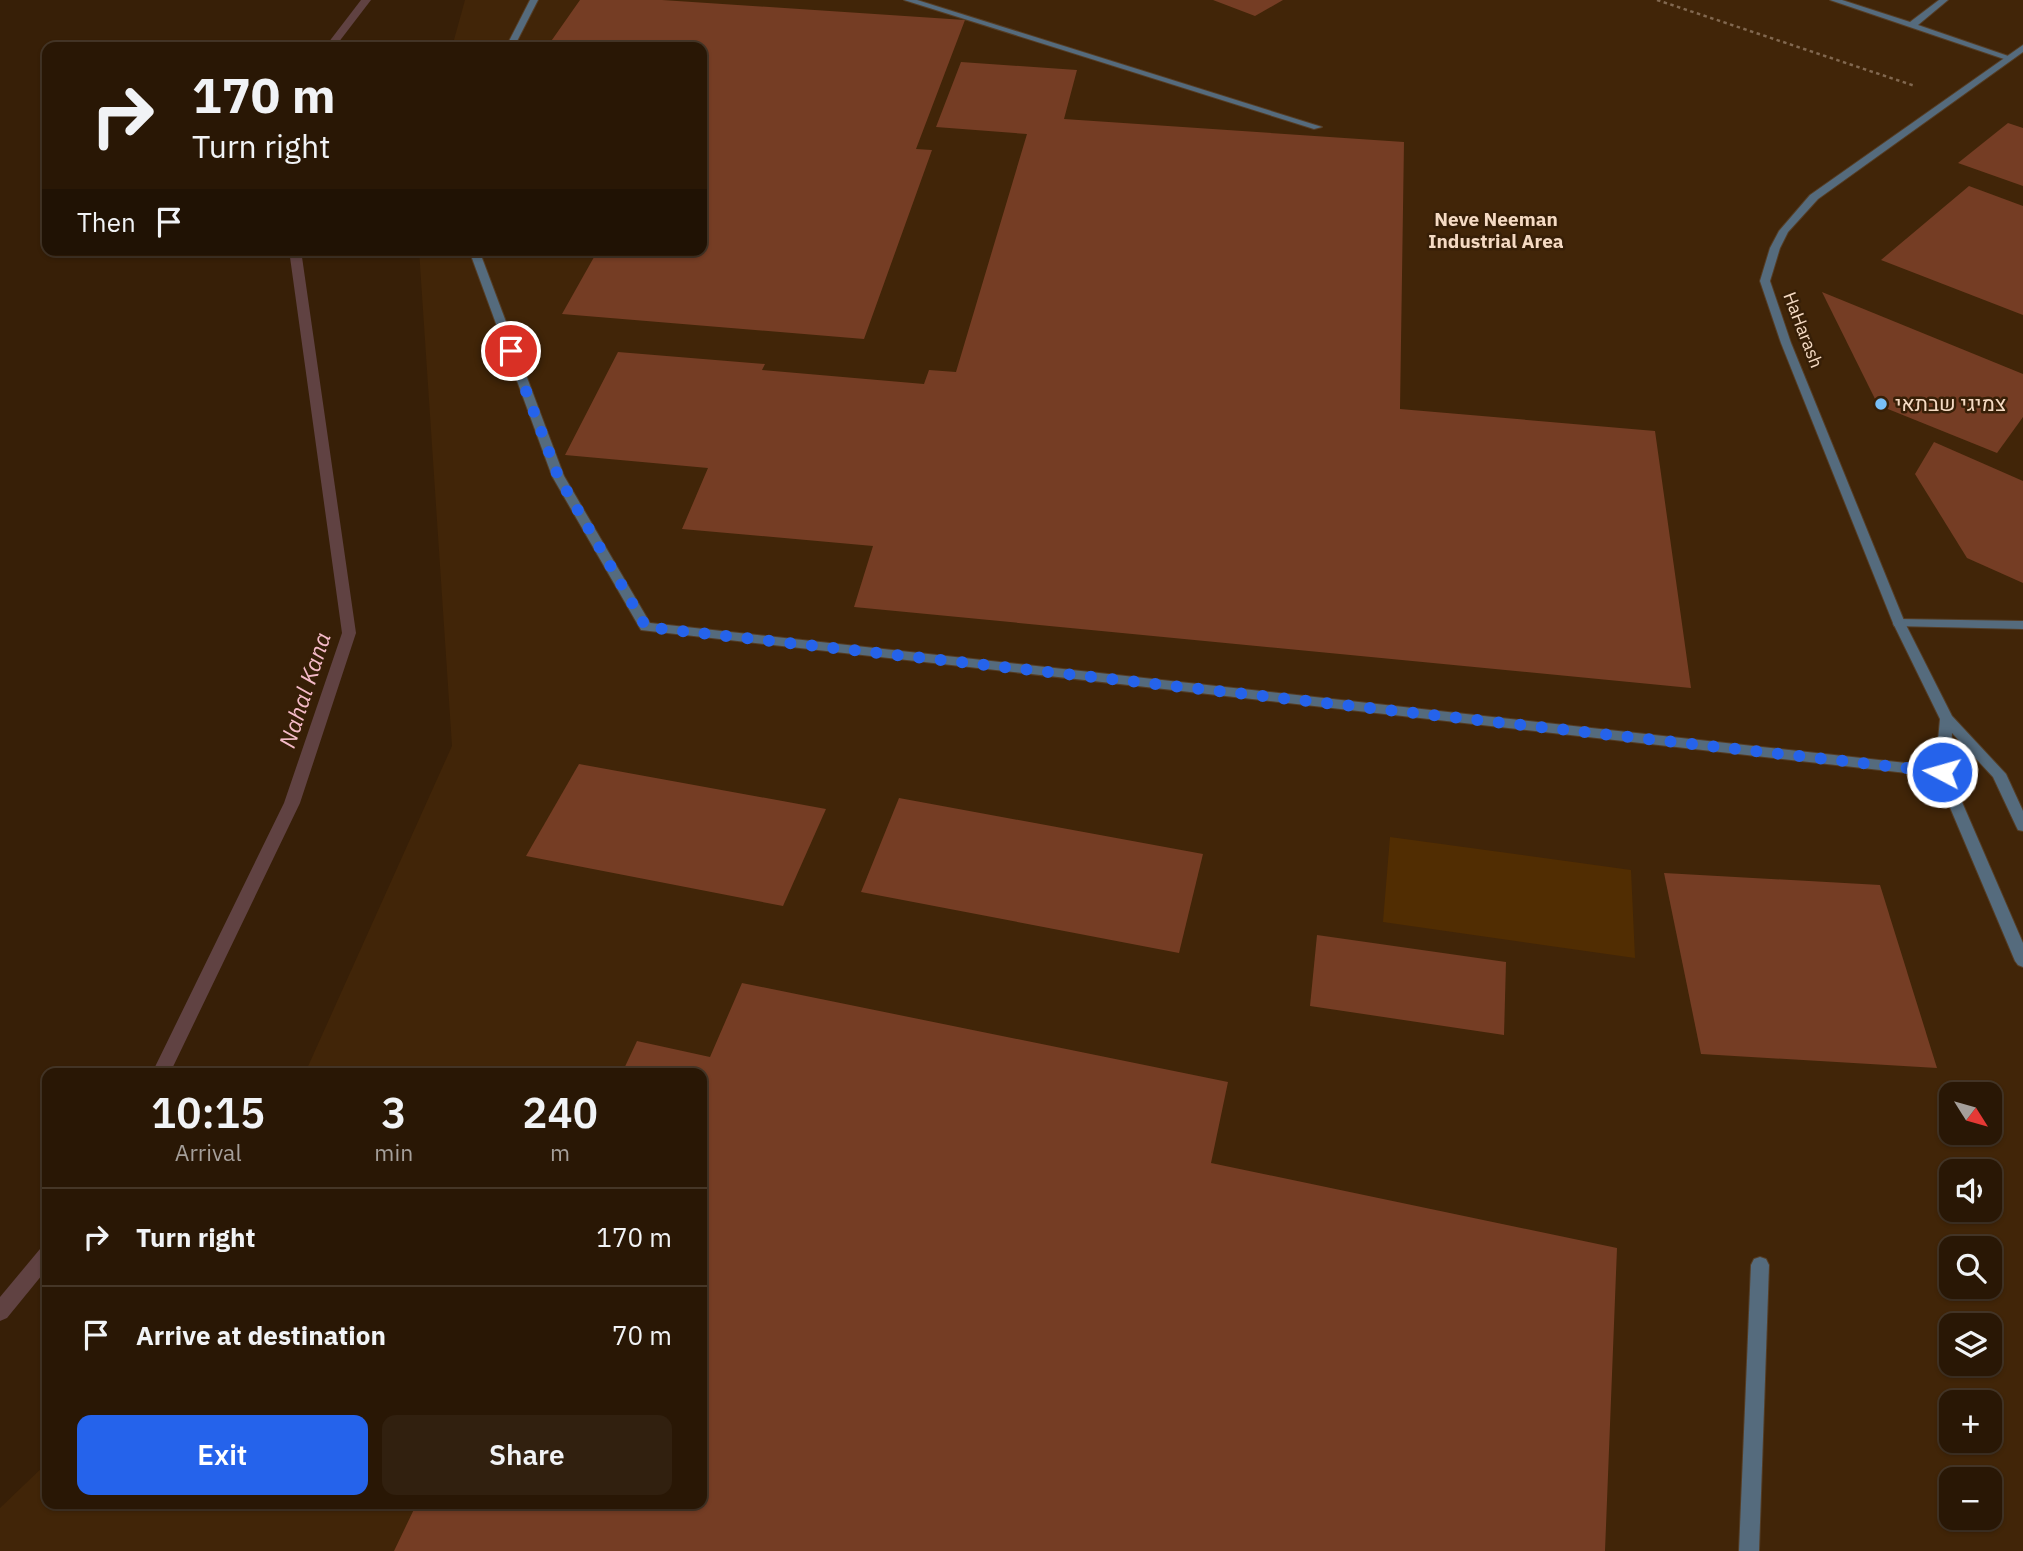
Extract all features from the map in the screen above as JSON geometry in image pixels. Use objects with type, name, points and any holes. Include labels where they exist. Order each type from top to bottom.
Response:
[{"type":"street","points":[[513,42],[534,0]]},
{"type":"street","points":[[908,0],[1317,127]]},
{"type":"street","points":[[1834,0],[2010,58]]},
{"type":"street","points":[[1911,26],[1944,0]]},
{"type":"street","name":"HaHarash","points":[[2023,48],[1814,197],[1784,231],[1775,248],[1765,281],[1786,343],[1899,623],[1947,719],[1999,775],[2023,826]]},
{"type":"street","points":[[476,256],[558,476],[646,627],[1942,772]]},
{"type":"street","points":[[1899,623],[2023,625]]},
{"type":"street","points":[[1947,719],[1942,772],[2023,961]]},
{"type":"street","points":[[1749,1551],[1760,1265]]},
{"type":"path","points":[[1657,0],[1954,99]]},
{"type":"shaded area","points":[[465,0],[2023,0],[2023,1551],[0,1551],[0,1508],[42,1468],[42,1509],[707,1509],[707,1068],[307,1068],[452,746],[419,256],[707,256],[707,42],[453,42]]},
{"type":"shaded area","points":[[1390,837],[1631,870],[1635,958],[1383,922]]},
{"type":"building","points":[[580,0],[662,0],[965,20],[916,149],[932,150],[864,339],[562,314],[595,256],[707,256],[707,42],[551,42]]},
{"type":"building","points":[[1213,0],[1283,0],[1255,16]]},
{"type":"building","points":[[961,62],[1077,70],[1064,119],[1404,142],[1400,409],[1655,431],[1691,688],[854,607],[873,546],[682,529],[708,468],[565,455],[618,352],[765,364],[762,370],[924,384],[929,370],[956,372],[1027,134],[936,127]]},
{"type":"building","points":[[2008,123],[2023,128],[2023,186],[1958,163]]},
{"type":"building","points":[[1969,186],[2023,206],[2023,315],[1881,260]]},
{"type":"building","points":[[1822,292],[2023,374],[2023,417],[1997,453],[1878,405]]},
{"type":"building","points":[[1934,442],[2023,481],[2023,583],[1967,558],[1915,474]]},
{"type":"building","points":[[579,764],[826,809],[783,906],[526,856]]},
{"type":"building","points":[[899,798],[1203,854],[1179,953],[861,892]]},
{"type":"building","points":[[1664,873],[1880,885],[1937,1068],[1701,1054]]},
{"type":"building","points":[[1317,935],[1506,962],[1504,1035],[1310,1006]]},
{"type":"building","points":[[742,983],[1228,1082],[1211,1163],[1617,1248],[1605,1551],[394,1551],[414,1509],[707,1509],[707,1068],[624,1068],[637,1041],[710,1057]]},
{"type":"waterway","name":"Nahal Kana","points":[[334,42],[366,0]]},
{"type":"waterway","name":"Nahal Kana","points":[[163,1068],[292,803],[349,633],[296,256]]},
{"type":"waterway","name":"Nahal Kana","points":[[0,1312],[42,1261]]},
{"type":"place","name":"צמיגי שבתאי","points":[[1881,404]]},
{"type":"district","name":"Neve Neeman Industrial Area","points":[[1496,230]]},
{"type":"route","points":[[511,351],[558,476],[646,627],[1942,772]]}]
